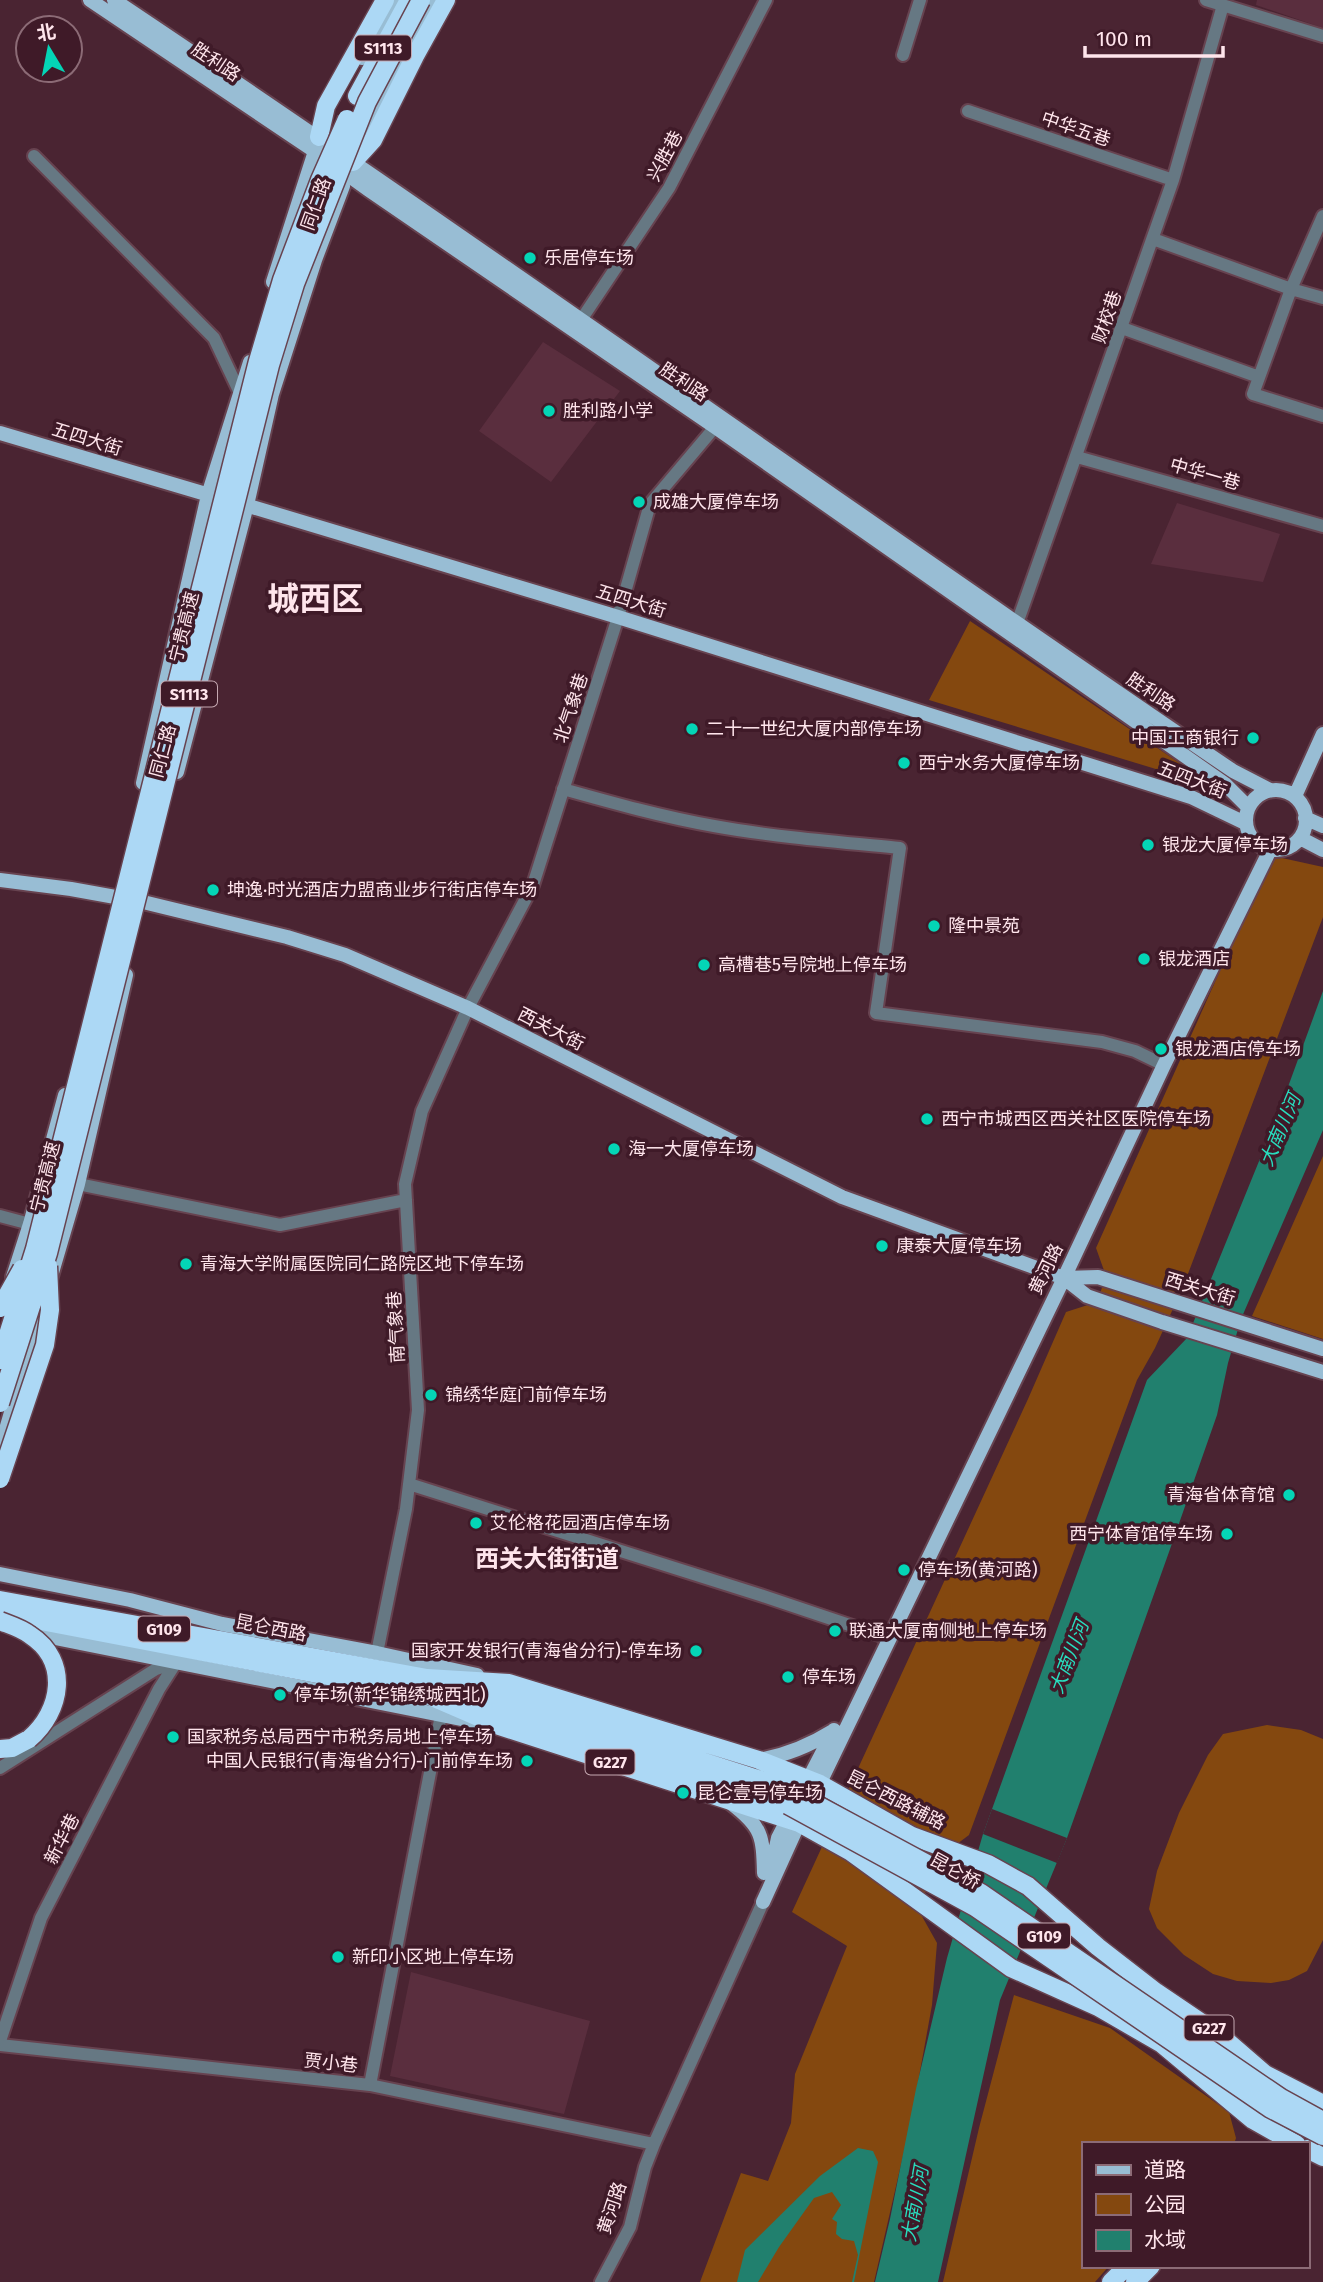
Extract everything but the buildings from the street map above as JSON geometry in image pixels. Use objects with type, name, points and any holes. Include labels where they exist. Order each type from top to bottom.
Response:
[{"type":"highway","points":[[317,144],[326,106],[385,0]]},
{"type":"highway","name":"宁贵高速","points":[[0,1360],[42,1251],[264,338],[282,280],[320,180],[357,96],[409,0]]},
{"type":"highway","name":"宁贵高速","points":[[0,1403],[42,1251],[270,365],[295,284],[347,149],[367,102],[421,0]]},
{"type":"highway","points":[[350,169],[373,140],[446,0]]},
{"type":"highway","points":[[0,1308],[42,1251]]},
{"type":"highway","points":[[0,1479],[45,1345],[50,1310],[42,1251]]},
{"type":"highway","points":[[0,1589],[15,1597],[119,1616],[141,1625]]},
{"type":"highway","name":"昆仑西路","points":[[0,1600],[141,1625],[326,1675]]},
{"type":"highway","name":"昆仑西路","points":[[0,1613],[326,1675],[426,1686],[530,1713]]},
{"type":"highway","points":[[0,1621],[31,1635],[46,1649],[57,1680],[57,1696],[51,1714],[41,1729],[12,1748],[0,1749]]},
{"type":"highway","name":"昆仑西路辅路","points":[[426,1686],[509,1683],[759,1760],[814,1782],[912,1836],[988,1864],[1028,1886],[1098,1947],[1156,1992],[1221,2036],[1265,2074],[1321,2101]]},
{"type":"highway","name":"G227","points":[[426,1686],[499,1726],[794,1821],[851,1852],[1011,1968],[1098,2007],[1162,2045],[1253,2120],[1270,2138],[1287,2142]]},
{"type":"highway","name":"昆仑桥","points":[[530,1713],[761,1780],[795,1793],[981,1893],[1281,2098],[1323,2121]]},
{"type":"highway","name":"昆仑桥","points":[[530,1713],[788,1805],[975,1907],[1271,2109],[1323,2136]]},
{"type":"highway","name":"G227","points":[[1270,2138],[1321,2101]]},
{"type":"highway","points":[[1306,2142],[1323,2128]]},
{"type":"highway","points":[[1111,2282],[1125,2268]]},
{"type":"highway","points":[[1135,2282],[1148,2268]]},
{"type":"main road","name":"胜利路","points":[[90,0],[317,144]]},
{"type":"main road","name":"胜利路","points":[[114,0],[715,427],[1015,631],[1233,771],[1270,790]]},
{"type":"main road","name":"同仁路","points":[[0,1318],[30,1224],[118,897],[208,495],[317,144],[354,70],[397,0]]},
{"type":"main road","name":"同仁路","points":[[0,1450],[78,1184],[143,902],[247,505],[272,394],[315,260],[350,169],[383,94],[435,0]]},
{"type":"main road","name":"胜利路","points":[[350,169],[581,320],[1225,784],[1248,807]]},
{"type":"main road","name":"五四大街","points":[[0,433],[618,617],[1191,797],[1245,823]]},
{"type":"main road","points":[[1295,796],[1323,734]]},
{"type":"main road","points":[[1270,790],[1281,790],[1295,796],[1303,807],[1305,829],[1300,838],[1284,850],[1270,850],[1256,844],[1249,836],[1245,823],[1248,807],[1256,796],[1270,790]]},
{"type":"main road","points":[[1305,818],[1323,826]]},
{"type":"main road","points":[[1300,838],[1323,850]]},
{"type":"main road","name":"黄河路","points":[[856,1704],[1270,850]]},
{"type":"main road","name":"西关大街","points":[[0,880],[143,902],[287,937],[345,955],[468,1008],[842,1197],[1064,1278],[1087,1296],[1323,1372]]},
{"type":"main road","name":"西关大街","points":[[1064,1278],[1098,1277],[1323,1349]]},
{"type":"main road","points":[[0,1574],[130,1600],[222,1624],[377,1653],[509,1683]]},
{"type":"main road","points":[[0,1627],[177,1661],[326,1675],[441,1715],[499,1726]]},
{"type":"main road","points":[[305,1639],[359,1657],[401,1665],[426,1686],[399,1698],[356,1690],[326,1675]]},
{"type":"main road","points":[[759,1760],[782,1756],[811,1745],[834,1730],[856,1704]]},
{"type":"main road","points":[[763,1902],[778,1838],[794,1821],[856,1704]]},
{"type":"main road","points":[[814,1782],[834,1730]]},
{"type":"main road","points":[[723,1797],[748,1816],[763,1840],[763,1902]]},
{"type":"street","name":"兴胜巷","points":[[581,320],[669,188],[766,0]]},
{"type":"street","points":[[903,55],[919,0]]},
{"type":"street","points":[[1206,0],[1323,36]]},
{"type":"street","name":"财校巷","points":[[1015,631],[1173,180],[1223,5]]},
{"type":"street","name":"中华五巷","points":[[968,111],[1173,180]]},
{"type":"street","points":[[34,156],[214,338],[240,393]]},
{"type":"street","points":[[1323,216],[1291,289],[1252,394],[1323,416]]},
{"type":"street","points":[[1153,239],[1323,298]]},
{"type":"street","points":[[1122,328],[1259,377]]},
{"type":"street","name":"北气象巷","points":[[468,1008],[533,885],[618,617],[650,504],[715,427]]},
{"type":"street","name":"中华一巷","points":[[1077,457],[1323,526]]},
{"type":"street","points":[[563,789],[714,826],[900,848],[876,1013],[1102,1042],[1135,1051],[1164,1065]]},
{"type":"street","name":"南气象巷","points":[[377,1653],[409,1484],[418,1410],[405,1184],[422,1111],[468,1008]]},
{"type":"street","points":[[78,1184],[280,1225],[406,1200]]},
{"type":"street","points":[[0,1216],[30,1224]]},
{"type":"street","points":[[409,1484],[888,1638]]},
{"type":"street","points":[[0,1768],[147,1675],[177,1661]]},
{"type":"street","name":"新华巷","points":[[0,2043],[41,1918],[159,1689],[177,1661]]},
{"type":"street","points":[[370,2085],[441,1715]]},
{"type":"street","name":"黄河路","points":[[601,2282],[630,2227],[645,2167],[654,2144],[763,1902]]},
{"type":"street","name":"贾小巷","points":[[0,2043],[370,2085],[654,2144]]},
{"type":"shaded area","points":[[1257,0],[1323,0],[1323,28],[1256,5]]},
{"type":"shaded area","name":"胜利路小学","points":[[543,342],[620,391],[551,482],[479,431]]},
{"type":"shaded area","points":[[1177,503],[1280,534],[1263,582],[1151,564]]},
{"type":"shaded area","points":[[411,1972],[590,2021],[564,2114],[390,2076]]},
{"type":"green space","points":[[970,621],[1215,787],[929,700]]},
{"type":"green space","points":[[1282,858],[1323,867],[1323,917],[1183,1287],[1137,1380],[969,1835],[937,1859],[919,1911],[937,1943],[932,2005],[911,2121],[874,2282],[700,2282],[741,2173],[768,2181],[791,2123],[795,2074],[847,1946],[792,1912],[1066,1312],[1097,1302],[1106,1276],[1096,1248],[1270,859]]},
{"type":"green space","points":[[1323,1156],[1323,1339],[1252,1316]]},
{"type":"green space","points":[[1267,1725],[1301,1730],[1323,1739],[1323,1940],[1307,1971],[1289,1980],[1271,1983],[1237,1981],[1213,1974],[1184,1955],[1157,1928],[1149,1909],[1157,1871],[1179,1813],[1208,1755],[1223,1734]]},
{"type":"green space","points":[[1014,1995],[1110,2028],[1229,2112],[1236,2138],[1235,2142],[1082,2142],[1082,2268],[1107,2268],[1095,2282],[943,2282]]},
{"type":"water","name":"大南川河","points":[[1323,991],[1323,1130],[1241,1319],[1217,1415],[1169,1552],[1067,1838],[1000,2000],[938,2282],[875,2282],[947,1958],[983,1834],[1147,1380],[1187,1338],[1277,1117]]},
{"type":"water","points":[[858,2148],[873,2151],[878,2162],[854,2282],[858,2255],[854,2241],[842,2239],[836,2234],[837,2222],[832,2219],[841,2205],[832,2192],[814,2198],[758,2282],[737,2282],[745,2250],[820,2176]]},
{"type":"pier","points":[[992,1809],[1067,1838],[1057,1863],[983,1834]]},
{"type":"place","name":"乐居停车场","points":[[530,258]]},
{"type":"place","name":"胜利路小学","points":[[549,411]]},
{"type":"place","name":"成雄大厦停车场","points":[[639,502]]},
{"type":"place","name":"二十一世纪大厦内部停车场","points":[[692,729]]},
{"type":"place","name":"中国工商银行","points":[[1253,738]]},
{"type":"place","name":"西宁水务大厦停车场","points":[[904,763]]},
{"type":"place","name":"银龙大厦停车场","points":[[1148,845]]},
{"type":"place","name":"坤逸·时光酒店力盟商业步行街店停车场","points":[[213,890]]},
{"type":"place","name":"隆中景苑","points":[[934,926]]},
{"type":"place","name":"银龙酒店","points":[[1144,959]]},
{"type":"place","name":"高槽巷5号院地上停车场","points":[[704,965]]},
{"type":"place","name":"银龙酒店停车场","points":[[1161,1049]]},
{"type":"place","name":"西宁市城西区西关社区医院停车场","points":[[927,1119]]},
{"type":"place","name":"海一大厦停车场","points":[[614,1149]]},
{"type":"place","name":"康泰大厦停车场","points":[[882,1246]]},
{"type":"place","name":"青海大学附属医院同仁路院区地下停车场","points":[[186,1264]]},
{"type":"place","name":"锦绣华庭门前停车场","points":[[431,1395]]},
{"type":"place","name":"青海省体育馆","points":[[1289,1495]]},
{"type":"place","name":"艾伦格花园酒店停车场","points":[[476,1523]]},
{"type":"place","name":"西宁体育馆停车场","points":[[1227,1534]]},
{"type":"place","name":"停车场(黄河路)","points":[[904,1570]]},
{"type":"place","name":"联通大厦南侧地上停车场","points":[[835,1631]]},
{"type":"place","name":"国家开发银行(青海省分行)-停车场","points":[[696,1651]]},
{"type":"place","name":"停车场","points":[[788,1677]]},
{"type":"place","name":"停车场(新华锦绣城西北)","points":[[280,1695]]},
{"type":"place","name":"国家税务总局西宁市税务局地上停车场","points":[[173,1737]]},
{"type":"place","name":"中国人民银行(青海省分行)-门前停车场","points":[[527,1761]]},
{"type":"place","name":"昆仑壹号停车场","points":[[683,1793]]},
{"type":"place","name":"新印小区地上停车场","points":[[338,1957]]},
{"type":"district","name":"城西区","points":[[315,599]]},
{"type":"district","name":"西关大街街道","points":[[547,1559]]}]
